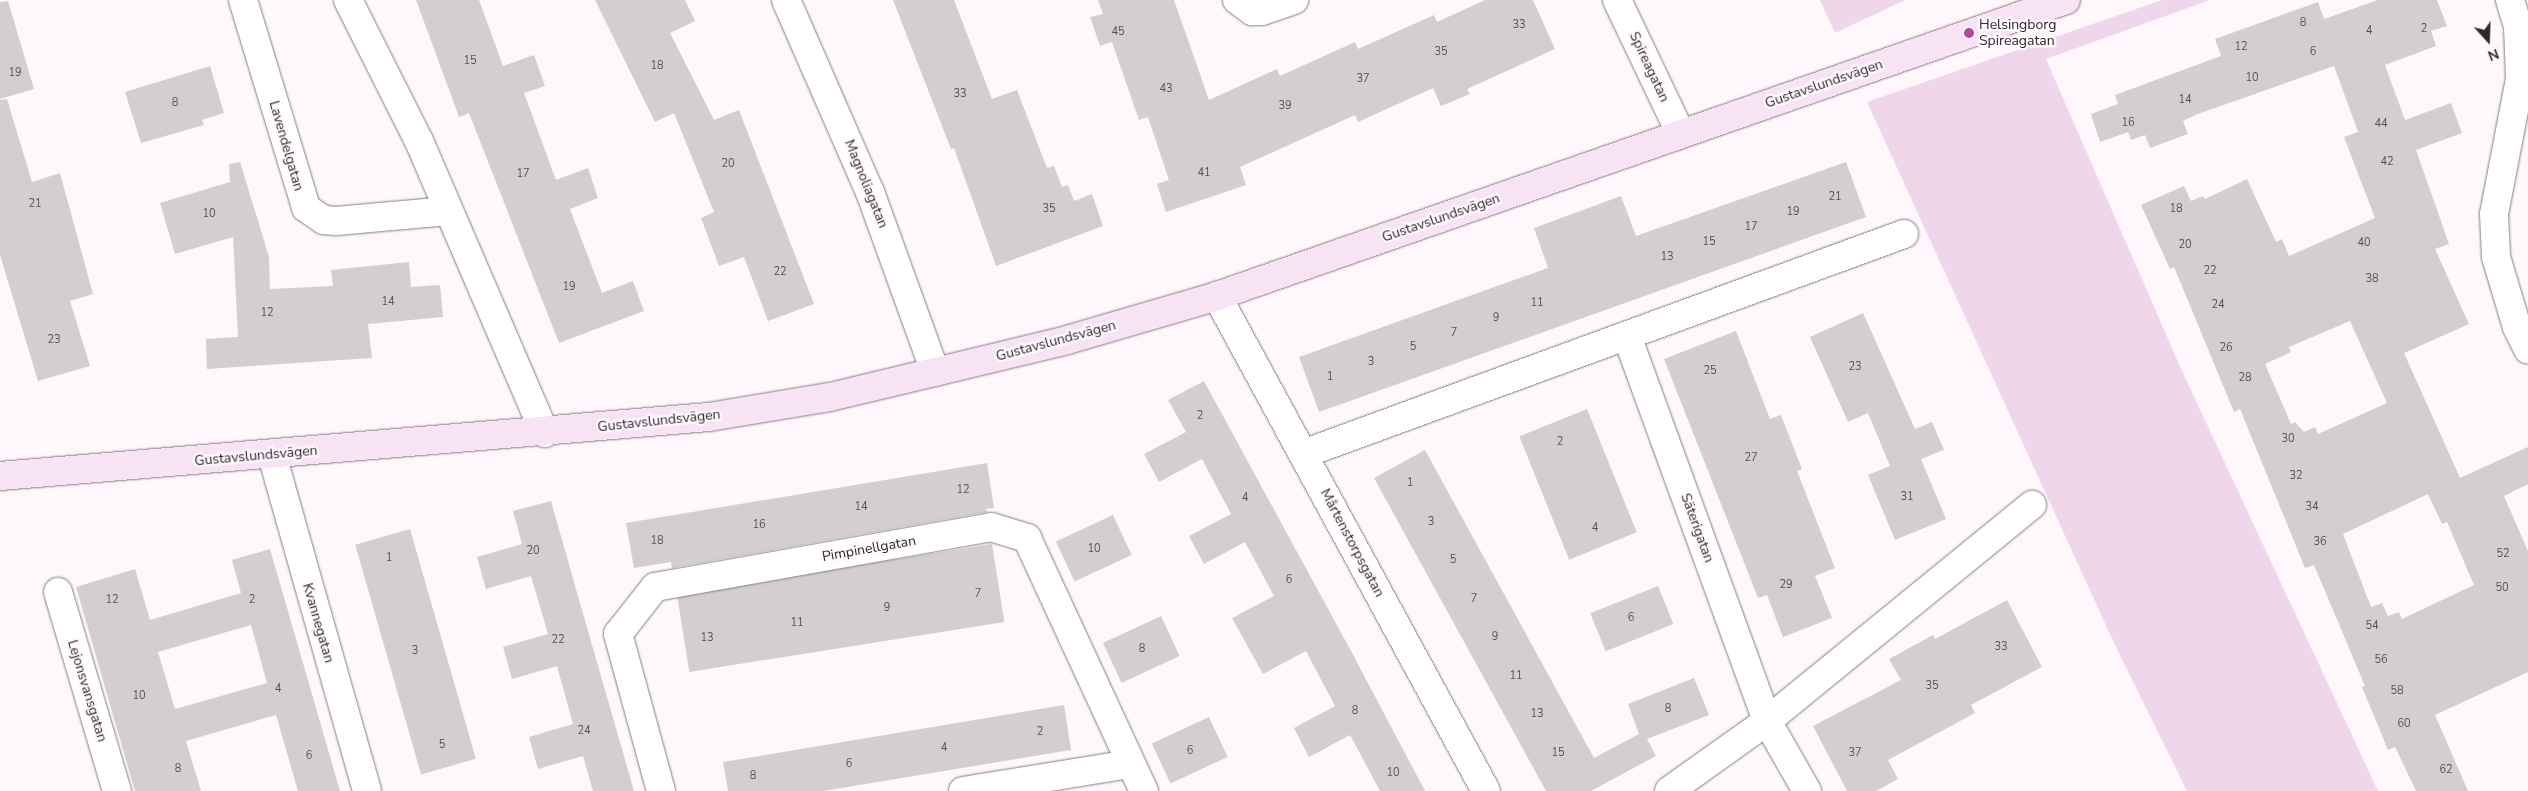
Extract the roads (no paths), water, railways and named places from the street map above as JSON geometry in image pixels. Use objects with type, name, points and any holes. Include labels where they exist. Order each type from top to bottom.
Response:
[{"type":"street","name":"Lavendelgatan","points":[[243,0],[300,196],[306,208],[324,220],[336,221],[449,210]]},
{"type":"street","points":[[348,0],[419,141],[545,433]]},
{"type":"street","name":"Magnoliagatan","points":[[786,0],[870,192],[936,372]]},
{"type":"street","points":[[1237,0],[1252,10],[1262,11],[1294,0]]},
{"type":"street","name":"Spireagatan","points":[[1617,0],[1681,134]]},
{"type":"street","name":"Gustavslundsvägen","points":[[0,476],[545,433],[709,417],[830,396],[936,372],[1067,340],[1217,296],[2066,0]]},
{"type":"street","points":[[2510,0],[2518,26],[2524,78],[2494,214],[2496,257],[2517,327],[2528,350]]},
{"type":"street","points":[[1303,454],[1904,234]]},
{"type":"street","name":"Mårtenstorpsgatan","points":[[1217,296],[1486,791]]},
{"type":"street","name":"Säterigatan","points":[[1627,336],[1767,721],[1807,791]]},
{"type":"street","name":"Kvannegatan","points":[[272,455],[367,791]]},
{"type":"street","points":[[1669,791],[1767,721],[2032,505]]},
{"type":"street","name":"Pimpinellgatan","points":[[661,791],[618,634],[654,587],[991,527],[1027,538],[1144,791]]},
{"type":"street","name":"Lejonsvansgatan","points":[[58,592],[117,791]]},
{"type":"street","points":[[963,791],[1130,764]]},
{"type":"place","name":"Helsingborg Spireagatan","points":[[1969,33]]}]
